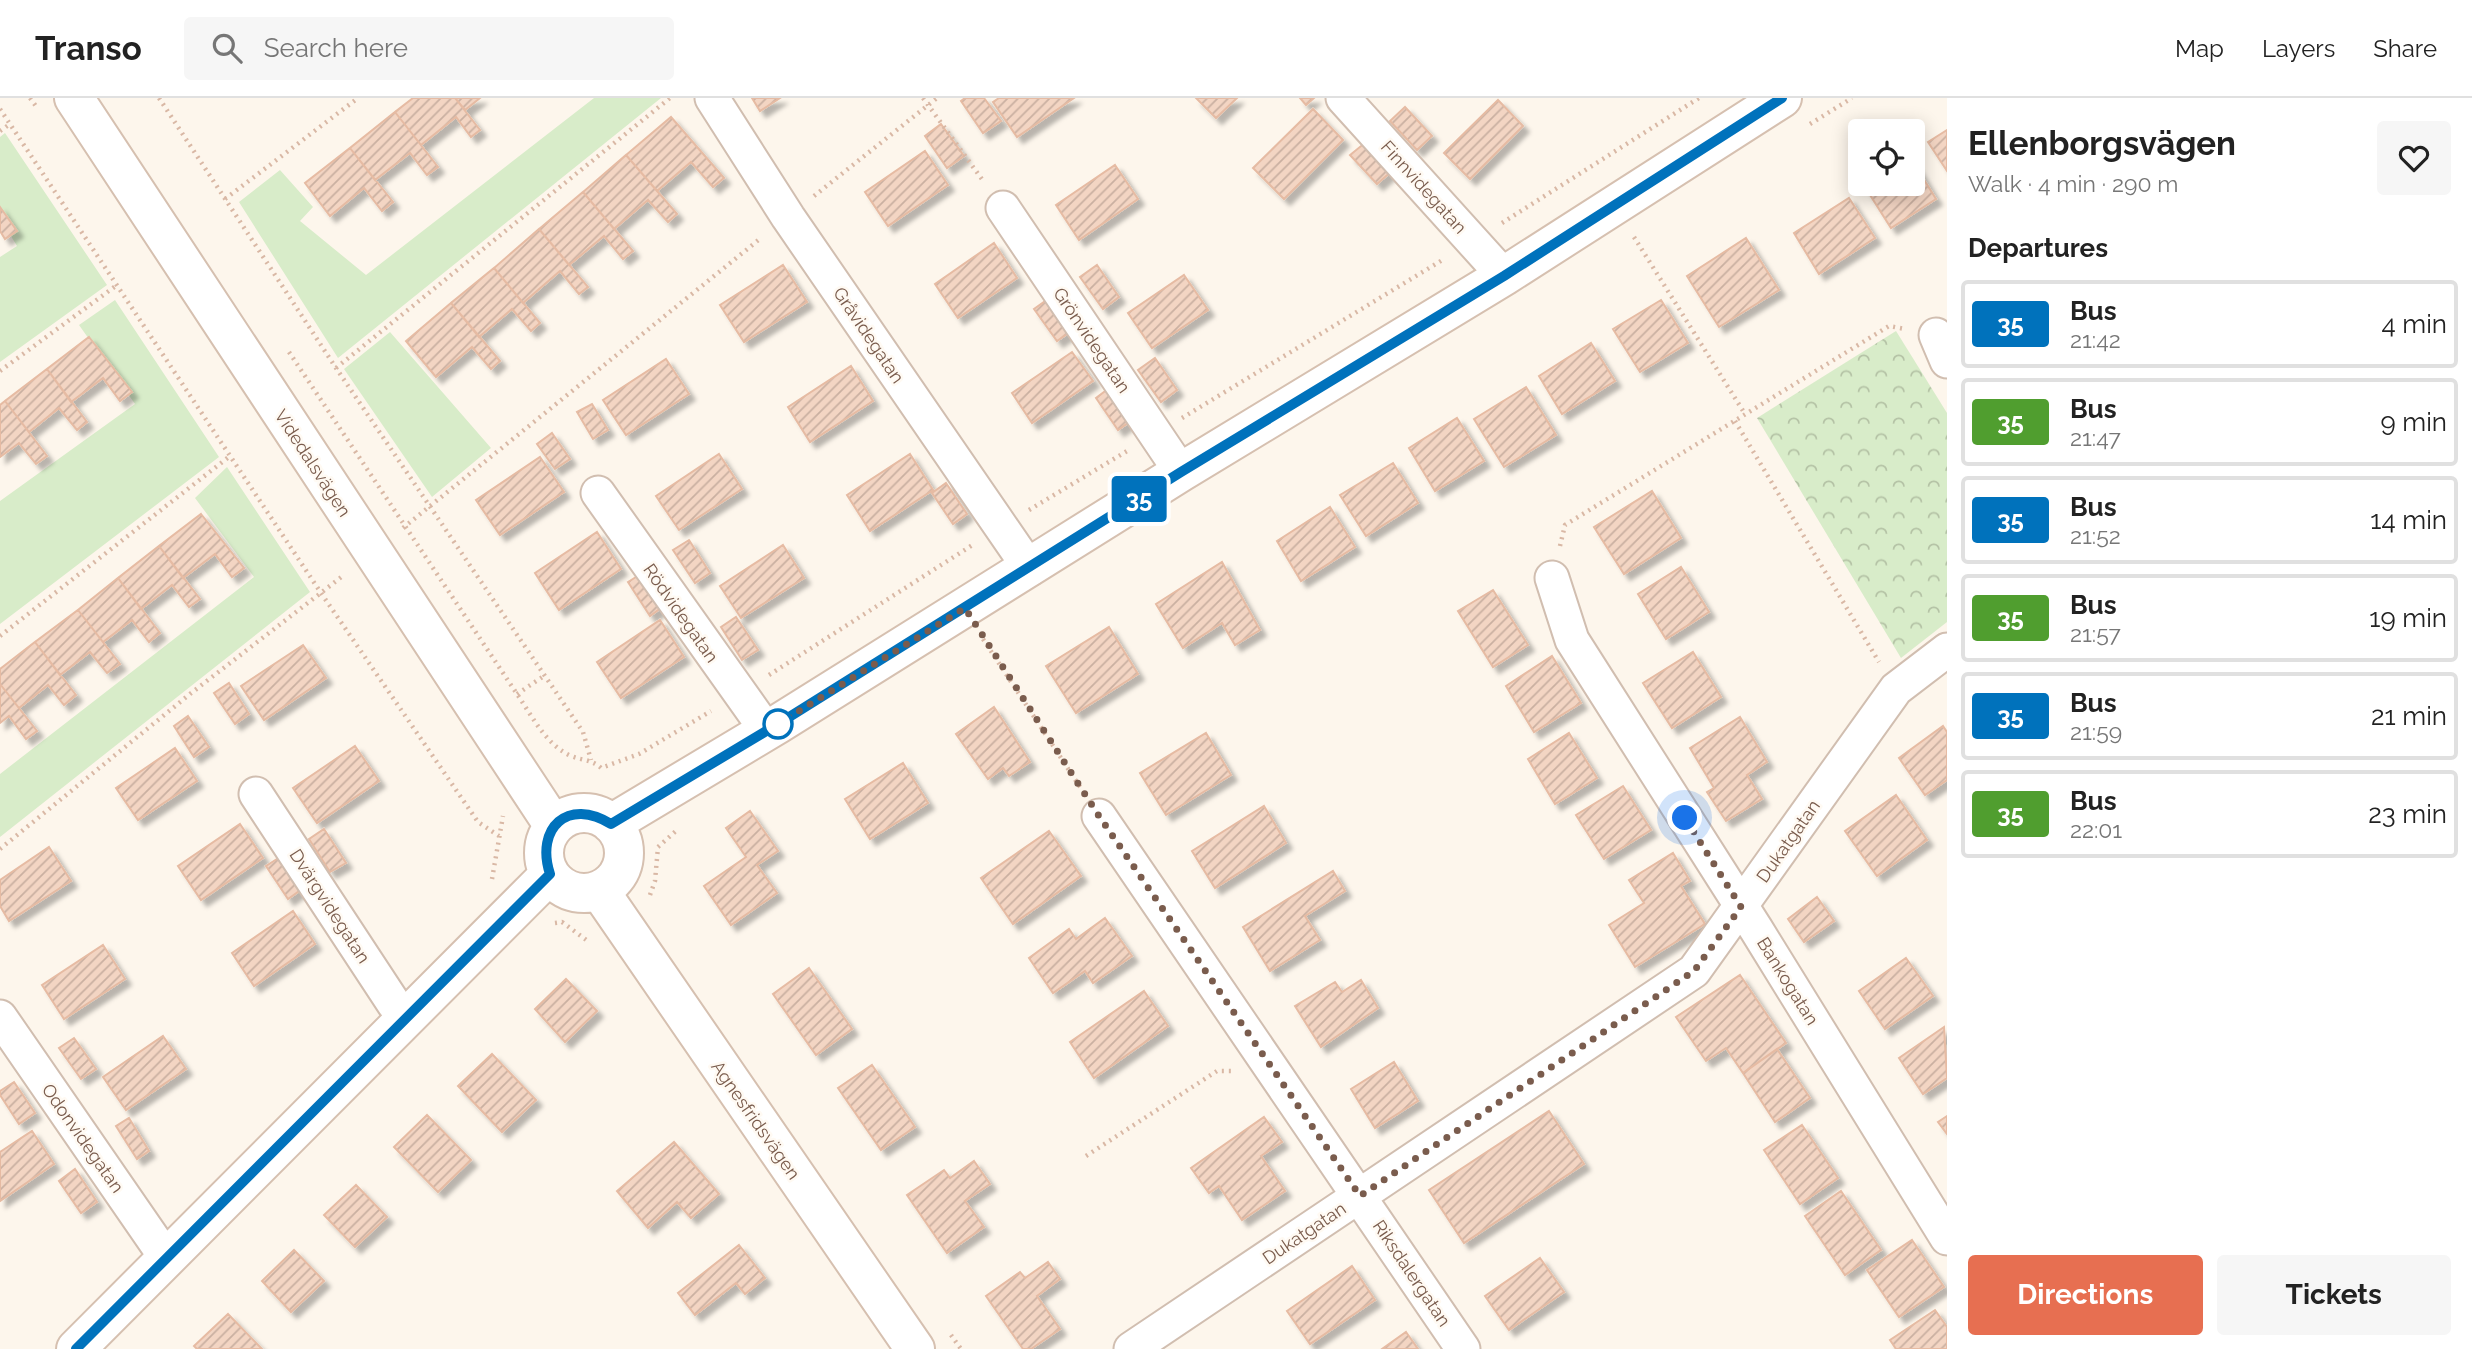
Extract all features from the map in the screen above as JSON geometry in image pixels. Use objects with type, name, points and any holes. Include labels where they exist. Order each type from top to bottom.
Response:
[{"type":"street","name":"Videdalsvägen","points":[[75,98],[554,826]]},
{"type":"street","name":"Gråvidegatan","points":[[712,98],[788,217],[1030,569]]},
{"type":"street","name":"Finnvidegatan","points":[[1343,98],[1504,276]]},
{"type":"street","points":[[611,824],[1504,276],[1782,98]]},
{"type":"street","name":"Grönvidegatan","points":[[1003,208],[1181,472]]},
{"type":"street","name":"Rödvidegatan","points":[[598,493],[766,731]]},
{"type":"street","name":"Bankogatan","points":[[1552,578],[1572,640],[1947,1238]]},
{"type":"street","name":"Dukatgatan","points":[[1131,1349],[1694,971],[1896,690],[1947,650]]},
{"type":"street","name":"Dvärgvidegatan","points":[[256,794],[394,1004],[406,1016]]},
{"type":"street","points":[[582,813],[598,815],[611,824],[620,837],[622,860],[612,881],[598,890],[583,893],[568,890],[550,874],[544,857],[546,839],[554,826],[566,817],[582,813]]},
{"type":"street","name":"Riksdalergatan","points":[[1099,816],[1462,1349]]},
{"type":"street","points":[[76,1349],[550,874]]},
{"type":"street","name":"Agnesfridsvägen","points":[[598,890],[915,1349]]},
{"type":"street","name":"Odonvidegatan","points":[[0,1017],[167,1259]]},
{"type":"path","points":[[159,98],[336,369],[583,732],[591,760]]},
{"type":"path","points":[[225,200],[358,98]]},
{"type":"path","points":[[336,369],[670,98]]},
{"type":"path","points":[[923,98],[930,104],[1003,208]]},
{"type":"path","points":[[0,849],[937,98]]},
{"type":"path","points":[[0,109],[320,593],[478,822],[499,836]]},
{"type":"path","points":[[0,131],[10,124]]},
{"type":"path","points":[[1633,234],[1745,414]]},
{"type":"path","points":[[0,371],[117,285]]},
{"type":"path","points":[[1552,578],[1565,525],[1889,326],[1942,348]]},
{"type":"path","points":[[285,346],[543,733],[557,747],[572,756],[591,760],[601,768]]},
{"type":"path","points":[[1735,421],[1896,690]]},
{"type":"path","points":[[0,636],[230,456]]},
{"type":"path","points":[[965,608],[1099,816]]},
{"type":"path","points":[[517,694],[544,676]]},
{"type":"path","points":[[1086,1156],[1216,1071],[1239,1071],[1264,1056]]},
{"type":"green space","points":[[594,98],[661,98],[338,358],[239,202],[280,170],[313,207],[300,221],[366,275]]},
{"type":"green space","points":[[5,133],[107,285],[0,362],[0,257],[17,246],[0,218],[0,137]]},
{"type":"green space","points":[[115,300],[219,457],[0,624],[0,501],[135,404],[79,325]]},
{"type":"green space","points":[[1896,331],[1947,413],[1947,622],[1901,658],[1757,418]]},
{"type":"green space","points":[[390,332],[491,448],[432,497],[344,369]]},
{"type":"green space","points":[[227,467],[310,592],[0,837],[0,774],[254,577],[195,498]]},
{"type":"building","points":[[413,98],[455,98],[480,130],[471,137],[456,117],[421,145],[395,112]]},
{"type":"building","points":[[455,98],[480,98],[465,110]]},
{"type":"building","points":[[752,98],[780,98],[760,111]]},
{"type":"building","points":[[965,98],[984,98],[1001,121],[983,133],[961,101]]},
{"type":"building","points":[[999,98],[1074,98],[1017,137],[993,102]]},
{"type":"building","points":[[1196,98],[1237,98],[1216,118]]},
{"type":"building","points":[[1300,98],[1314,98],[1306,105]]},
{"type":"building","points":[[1498,100],[1523,126],[1470,179],[1444,153]]},
{"type":"building","points":[[1405,107],[1432,136],[1417,150],[1390,121]]},
{"type":"building","points":[[1313,109],[1343,140],[1284,199],[1253,168]]},
{"type":"building","points":[[395,112],[438,167],[427,175],[410,153],[375,180],[350,148]]},
{"type":"building","points":[[671,117],[724,178],[713,187],[691,162],[657,191],[626,155]]},
{"type":"building","points":[[941,124],[964,156],[947,168],[925,136]]},
{"type":"building","points":[[1947,130],[1947,171],[1928,142]]},
{"type":"building","points":[[1366,142],[1393,170],[1377,184],[1350,155]]},
{"type":"building","points":[[350,148],[393,202],[382,211],[364,188],[330,216],[305,183]]},
{"type":"building","points":[[925,151],[948,185],[888,226],[865,192]]},
{"type":"building","points":[[626,155],[677,214],[668,222],[648,200],[614,229],[583,192]]},
{"type":"building","points":[[1115,165],[1138,199],[1079,240],[1056,205]]},
{"type":"building","points":[[1925,181],[1936,199],[1891,228],[1871,196],[1925,196]]},
{"type":"building","points":[[583,192],[633,251],[623,259],[604,236],[569,265],[539,229]]},
{"type":"building","points":[[1849,198],[1875,238],[1819,274],[1794,233]]},
{"type":"building","points":[[0,207],[17,231],[5,239],[0,231]]},
{"type":"building","points":[[539,229],[588,287],[579,294],[560,271],[523,303],[494,268]]},
{"type":"building","points":[[1746,238],[1779,290],[1719,327],[1687,276]]},
{"type":"building","points":[[994,243],[1017,278],[958,318],[935,284]]},
{"type":"building","points":[[783,265],[807,302],[744,342],[720,305]]},
{"type":"building","points":[[1097,265],[1119,297],[1103,309],[1080,277]]},
{"type":"building","points":[[494,268],[540,323],[531,331],[512,309],[479,337],[451,303]]},
{"type":"building","points":[[1184,275],[1208,310],[1152,348],[1128,313]]},
{"type":"building","points":[[1051,297],[1074,329],[1057,341],[1034,309]]},
{"type":"building","points":[[1661,300],[1688,343],[1640,372],[1613,329]]},
{"type":"building","points":[[451,303],[500,361],[491,369],[472,347],[436,377],[406,341]]},
{"type":"building","points":[[89,337],[132,392],[120,401],[103,378],[71,402],[47,369]]},
{"type":"building","points":[[1591,343],[1615,381],[1562,414],[1539,376]]},
{"type":"building","points":[[1072,352],[1093,381],[1032,423],[1012,393]]},
{"type":"building","points":[[1155,358],[1177,390],[1161,402],[1138,370]]},
{"type":"building","points":[[666,359],[689,394],[626,435],[603,400]]},
{"type":"building","points":[[851,366],[873,401],[810,442],[788,407]]},
{"type":"building","points":[[47,369],[87,422],[77,430],[59,408],[29,432],[5,401]]},
{"type":"building","points":[[1112,386],[1135,418],[1118,430],[1096,398]]},
{"type":"building","points":[[1526,387],[1556,435],[1504,467],[1474,419]]},
{"type":"building","points":[[5,401],[47,456],[36,464],[19,443],[0,457],[0,405]]},
{"type":"building","points":[[592,404],[608,430],[593,439],[577,412]]},
{"type":"building","points":[[1457,418],[1484,461],[1435,491],[1409,448]]},
{"type":"building","points":[[552,433],[570,459],[555,469],[537,444]]},
{"type":"building","points":[[719,454],[742,489],[679,530],[656,496]]},
{"type":"building","points":[[910,454],[933,490],[870,531],[847,495]]},
{"type":"building","points":[[540,457],[564,492],[500,535],[476,500]]},
{"type":"building","points":[[1393,463],[1418,503],[1366,536],[1340,495]]},
{"type":"building","points":[[946,483],[967,514],[953,524],[932,493]]},
{"type":"building","points":[[1652,491],[1681,538],[1624,574],[1594,527]]},
{"type":"building","points":[[1330,507],[1355,547],[1301,581],[1277,541]]},
{"type":"building","points":[[201,514],[244,568],[232,577],[215,554],[183,578],[159,546]]},
{"type":"building","points":[[597,532],[621,569],[559,610],[535,573]]},
{"type":"building","points":[[689,540],[710,573],[695,583],[673,550]]},
{"type":"building","points":[[783,545],[804,578],[741,618],[720,586]]},
{"type":"building","points":[[159,546],[200,599],[189,607],[172,585],[141,609],[118,578]]},
{"type":"building","points":[[1222,562],[1260,630],[1235,645],[1222,623],[1183,648],[1156,604]]},
{"type":"building","points":[[1681,567],[1709,612],[1666,639],[1638,594]]},
{"type":"building","points":[[644,572],[665,605],[650,616],[628,582]]},
{"type":"building","points":[[118,578],[160,633],[149,642],[132,620],[103,642],[78,610]]},
{"type":"building","points":[[1493,590],[1528,645],[1493,667],[1458,611]]},
{"type":"building","points":[[78,610],[120,664],[107,673],[90,652],[60,675],[35,642]]},
{"type":"building","points":[[736,617],[758,650],[742,660],[721,627]]},
{"type":"building","points":[[660,620],[684,657],[621,698],[597,662]]},
{"type":"building","points":[[1109,627],[1138,674],[1076,713],[1046,666]]},
{"type":"building","points":[[35,642],[76,695],[64,705],[48,685],[19,708],[0,684],[0,669]]},
{"type":"building","points":[[303,645],[326,678],[264,720],[241,686]]},
{"type":"building","points":[[1693,652],[1721,697],[1672,728],[1643,683]]},
{"type":"building","points":[[1552,656],[1581,703],[1534,732],[1506,686]]},
{"type":"building","points":[[229,683],[249,714],[235,724],[214,693]]},
{"type":"building","points":[[0,684],[37,731],[26,739],[9,716],[0,723]]},
{"type":"building","points":[[994,707],[1030,762],[1009,776],[1003,768],[988,779],[956,734]]},
{"type":"building","points":[[188,716],[209,747],[194,757],[174,726]]},
{"type":"building","points":[[1740,717],[1767,762],[1747,775],[1762,799],[1726,821],[1707,792],[1714,788],[1690,748]]},
{"type":"building","points":[[1943,726],[1947,732],[1947,780],[1925,795],[1899,758]]},
{"type":"building","points":[[1206,733],[1231,775],[1166,815],[1140,773]]},
{"type":"building","points":[[1569,733],[1597,778],[1555,804],[1528,759]]},
{"type":"building","points":[[355,746],[379,781],[317,823],[293,788]]},
{"type":"building","points":[[175,748],[197,781],[138,820],[116,788]]},
{"type":"building","points":[[903,763],[928,803],[870,839],[845,799]]},
{"type":"building","points":[[1623,786],[1651,830],[1604,859],[1576,815]]},
{"type":"building","points":[[1896,795],[1927,840],[1877,876],[1845,831]]},
{"type":"building","points":[[1264,806],[1286,843],[1215,888],[1192,851]]},
{"type":"building","points":[[750,811],[778,851],[757,865],[777,893],[731,925],[704,886],[746,857],[726,828]]},
{"type":"building","points":[[240,824],[263,858],[201,900],[178,866]]},
{"type":"building","points":[[324,829],[346,863],[330,872],[309,839]]},
{"type":"building","points":[[1049,831],[1081,876],[1013,924],[981,878]]},
{"type":"building","points":[[49,847],[71,881],[9,921],[0,906],[0,880]]},
{"type":"building","points":[[1673,853],[1690,881],[1681,886],[1705,924],[1635,967],[1609,925],[1644,903],[1629,880]]},
{"type":"building","points":[[280,857],[302,889],[288,899],[266,866]]},
{"type":"building","points":[[1333,871],[1345,891],[1305,916],[1320,940],[1270,971],[1243,927]]},
{"type":"building","points":[[1817,897],[1834,921],[1804,942],[1788,919]]},
{"type":"building","points":[[293,911],[315,944],[254,986],[232,953]]},
{"type":"building","points":[[1105,918],[1132,956],[1093,983],[1085,971],[1053,993],[1029,958],[1069,929],[1076,939]]},
{"type":"building","points":[[103,945],[125,979],[64,1019],[42,985]]},
{"type":"building","points":[[1906,958],[1933,996],[1885,1029],[1859,991]]},
{"type":"building","points":[[809,968],[852,1029],[816,1055],[773,994]]},
{"type":"building","points":[[1740,975],[1786,1043],[1743,1073],[1726,1048],[1706,1061],[1676,1017]]},
{"type":"building","points":[[566,979],[597,1011],[565,1042],[535,1009]]},
{"type":"building","points":[[1361,980],[1378,1008],[1321,1047],[1295,1006],[1335,982],[1342,992]]},
{"type":"building","points":[[1144,991],[1168,1026],[1094,1078],[1070,1042]]},
{"type":"building","points":[[1944,1027],[1947,1078],[1923,1094],[1899,1058]]},
{"type":"building","points":[[163,1036],[186,1069],[126,1110],[103,1077]]},
{"type":"building","points":[[74,1038],[96,1069],[81,1079],[59,1048]]},
{"type":"building","points":[[1777,1049],[1810,1098],[1775,1122],[1743,1073]]},
{"type":"building","points":[[492,1054],[536,1100],[502,1132],[458,1086]]},
{"type":"building","points":[[1394,1062],[1418,1101],[1375,1128],[1351,1089]]},
{"type":"building","points":[[872,1065],[915,1127],[881,1150],[838,1088]]},
{"type":"building","points":[[14,1082],[35,1113],[19,1124],[0,1095],[0,1091]]},
{"type":"building","points":[[1549,1111],[1584,1164],[1464,1243],[1429,1190]]},
{"type":"building","points":[[427,1115],[471,1160],[438,1192],[394,1147]]},
{"type":"building","points":[[1947,1116],[1947,1134],[1938,1122]]},
{"type":"building","points":[[1264,1117],[1282,1142],[1261,1156],[1285,1191],[1242,1220],[1219,1186],[1209,1193],[1191,1168]]},
{"type":"building","points":[[129,1118],[149,1151],[137,1159],[116,1126]]},
{"type":"building","points":[[1802,1125],[1838,1178],[1800,1204],[1764,1150]]},
{"type":"building","points":[[32,1131],[54,1164],[0,1201],[0,1152]]},
{"type":"building","points":[[674,1142],[719,1194],[691,1218],[677,1202],[648,1228],[617,1191]]},
{"type":"building","points":[[974,1161],[990,1184],[965,1201],[984,1227],[947,1253],[907,1195],[944,1170],[950,1178]]},
{"type":"building","points":[[75,1169],[97,1202],[81,1213],[59,1181]]},
{"type":"building","points":[[356,1185],[387,1217],[355,1247],[324,1215]]},
{"type":"building","points":[[1841,1191],[1881,1250],[1845,1275],[1805,1216]]},
{"type":"building","points":[[1912,1240],[1944,1287],[1899,1317],[1867,1270]]},
{"type":"building","points":[[739,1245],[765,1278],[745,1294],[736,1283],[695,1315],[678,1293]]},
{"type":"building","points":[[294,1250],[324,1281],[291,1312],[262,1281]]},
{"type":"building","points":[[1540,1258],[1564,1292],[1509,1330],[1485,1296]]},
{"type":"building","points":[[1048,1262],[1060,1279],[1037,1296],[1060,1329],[1031,1349],[1023,1349],[986,1296],[1020,1272],[1025,1278]]},
{"type":"building","points":[[1352,1266],[1375,1300],[1310,1344],[1287,1311]]},
{"type":"building","points":[[1935,1310],[1947,1327],[1947,1349],[1896,1349],[1890,1340]]},
{"type":"building","points":[[228,1314],[262,1349],[197,1349],[194,1346]]},
{"type":"building","points":[[1406,1332],[1418,1349],[1382,1349]]},
{"type":"bus line","name":"35","points":[[76,1349],[550,874],[544,857],[546,839],[554,826],[566,817],[582,813],[598,815],[611,824],[778,724],[1030,569],[1181,472],[1504,276],[1782,98]]},
{"type":"route","points":[[778,724],[965,608],[1099,816],[1360,1196],[1694,971],[1741,907],[1685,818]]}]
